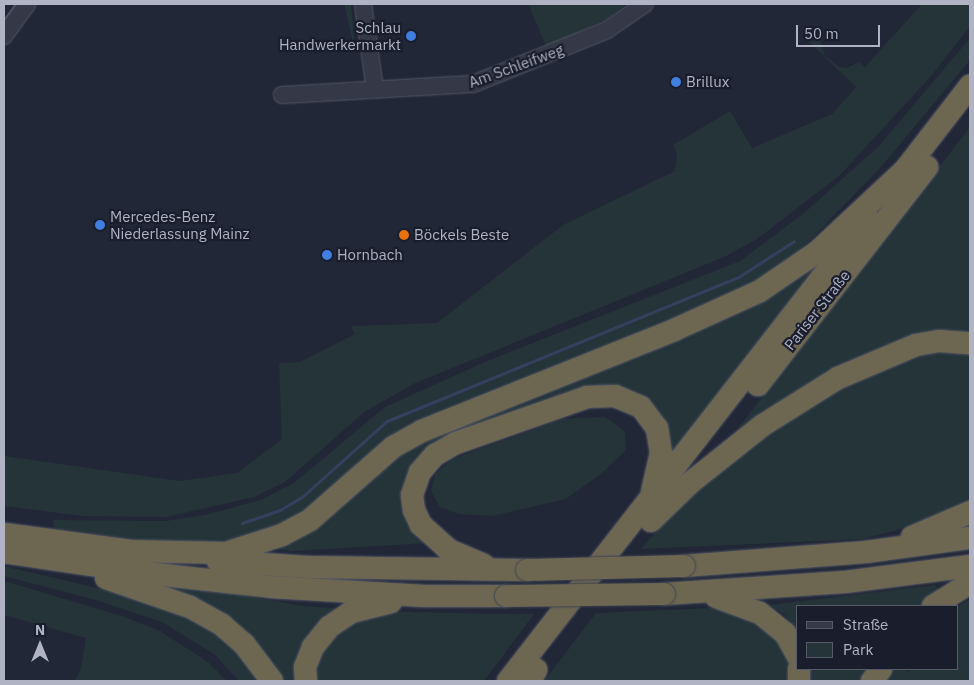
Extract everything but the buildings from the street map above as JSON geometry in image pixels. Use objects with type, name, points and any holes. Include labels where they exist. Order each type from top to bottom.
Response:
[{"type":"highway","points":[[531,677],[655,506],[970,86]]},
{"type":"highway","name":"Pariser Straße","points":[[655,506],[970,112]]},
{"type":"highway","points":[[126,551],[226,552],[282,535],[310,520],[393,447],[422,431],[708,316],[760,291],[817,252],[907,168]]},
{"type":"highway","points":[[508,681],[655,506],[763,425],[838,378],[916,345],[939,341],[970,343]]},
{"type":"highway","points":[[521,570],[469,561],[449,550],[421,525],[412,501],[414,486],[435,454],[456,443],[580,399],[615,396],[640,407],[650,417],[660,439],[655,506]]},
{"type":"highway","points":[[866,552],[929,531],[970,512]]},
{"type":"highway","points":[[4,534],[126,551],[298,567],[521,570],[684,566],[866,552],[970,538]]},
{"type":"highway","points":[[4,552],[270,587],[425,596],[692,593],[845,582],[970,566]]},
{"type":"highway","points":[[51,559],[190,608],[222,625],[244,644],[272,681]]},
{"type":"highway","points":[[935,605],[970,583]]},
{"type":"highway","points":[[692,593],[728,600],[760,613],[785,633],[796,652]]},
{"type":"highway","points":[[306,681],[306,668],[313,647],[341,618],[363,608],[425,596]]},
{"type":"highway","points":[[872,681],[880,670]]},
{"type":"street","points":[[4,36],[27,4]]},
{"type":"street","points":[[363,4],[375,89]]},
{"type":"street","name":"Am Schleifweg","points":[[282,95],[458,86],[490,78],[607,30],[644,4]]},
{"type":"green space","points":[[344,4],[351,4],[355,51]]},
{"type":"green space","points":[[528,4],[627,4],[608,18],[547,48]]},
{"type":"green space","points":[[922,4],[970,4],[970,26],[932,75],[840,175],[757,239],[724,257],[413,384],[363,413],[285,482],[254,497],[166,517],[82,516],[4,506],[4,456],[179,481],[237,473],[282,439],[279,363],[300,362],[355,334],[351,326],[437,323],[563,225],[675,171],[677,155],[673,145],[730,111],[752,148],[832,114],[856,87],[809,42],[820,39],[825,56],[839,67],[847,68],[859,62],[865,67]]},
{"type":"green space","points":[[970,38],[970,60],[880,168],[793,258],[734,294],[494,393],[285,526],[231,545],[158,542],[54,528],[53,520],[166,521],[205,515],[261,500],[294,483],[385,407],[487,361],[740,261],[804,213],[879,146]]},
{"type":"green space","points":[[970,127],[970,336],[948,333],[726,444]]},
{"type":"green space","points":[[828,251],[667,459],[620,390],[414,463],[427,543],[294,551],[273,549],[414,444]]},
{"type":"green space","points":[[970,350],[970,503],[936,520],[862,539],[641,549],[677,508],[769,429],[857,380],[926,352]]},
{"type":"green space","points":[[605,417],[625,431],[626,450],[601,474],[566,499],[492,516],[459,514],[440,507],[431,491],[435,474],[453,459],[563,419]]},
{"type":"green space","points":[[4,566],[152,601],[218,631],[264,681],[239,681],[214,654],[162,622],[96,600],[4,576]]},
{"type":"green space","points":[[4,581],[122,616],[160,631],[208,662],[227,681],[75,681],[81,668],[86,638],[4,615]]},
{"type":"green space","points":[[149,583],[207,589],[303,606],[342,609],[299,681],[281,681]]},
{"type":"green space","points":[[935,585],[939,591],[922,605],[796,605],[796,629],[785,615],[770,605]]},
{"type":"green space","points":[[970,599],[970,681],[884,681],[891,670],[906,670],[907,673],[909,670],[959,670],[959,606]]},
{"type":"green space","points":[[733,607],[761,619],[795,665],[792,681],[544,681],[596,613]]},
{"type":"green space","points":[[372,611],[534,614],[484,681],[315,681],[317,662],[329,640]]},
{"type":"green space","points":[[810,670],[871,670],[862,681],[810,681]]},
{"type":"waterway","points":[[242,523],[280,510],[303,496],[387,421],[740,276],[794,241]]},
{"type":"tram line","points":[[4,19],[15,4]]},
{"type":"place","name":"Schlau Handwerkermarkt","points":[[411,36]]},
{"type":"place","name":"Brillux","points":[[676,82]]},
{"type":"place","name":"Mercedes-Benz Niederlassung Mainz","points":[[100,225]]},
{"type":"place","name":"Böckels Beste","points":[[404,235]]},
{"type":"place","name":"Hornbach","points":[[327,255]]}]
